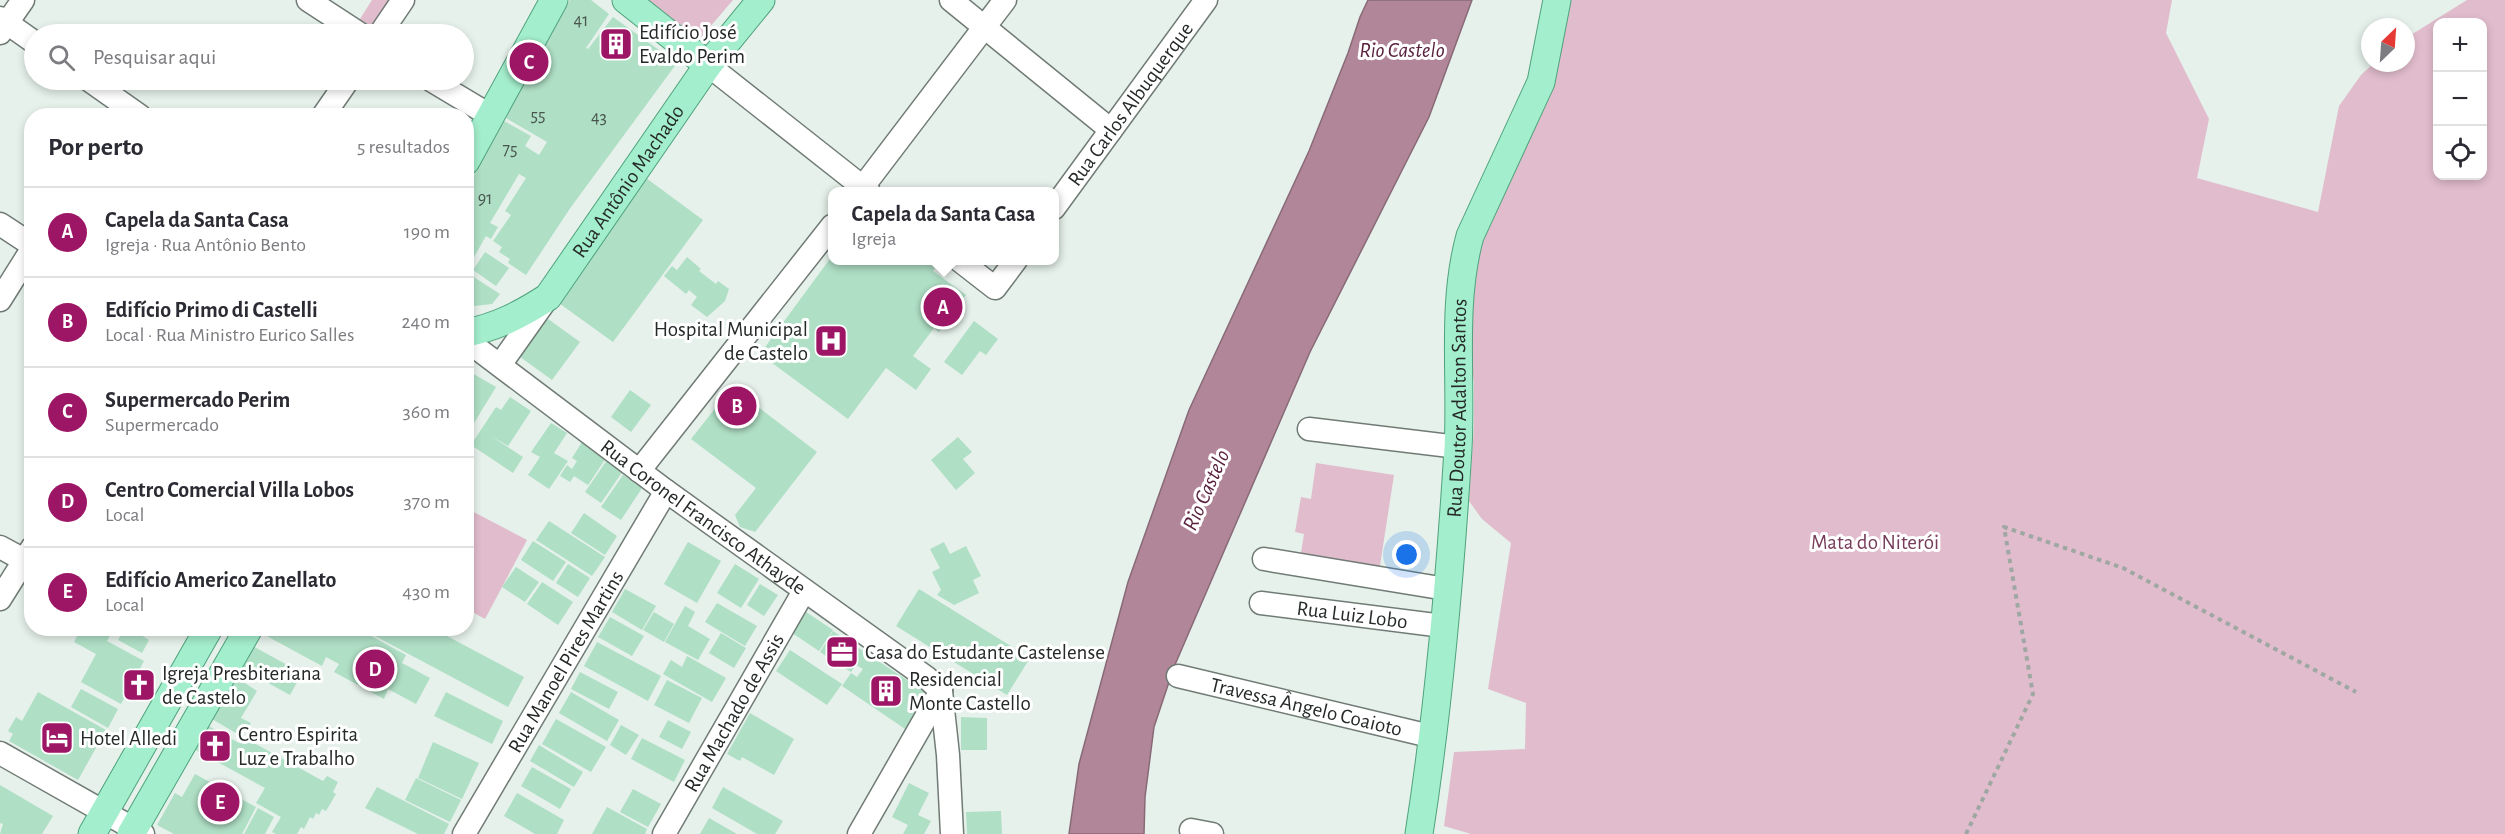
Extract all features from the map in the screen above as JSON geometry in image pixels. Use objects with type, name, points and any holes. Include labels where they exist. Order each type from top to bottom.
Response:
[{"type":"main road","points":[[474,147],[554,0]]},
{"type":"main road","points":[[626,0],[708,65]]},
{"type":"main road","name":"Rua Antônio Machado","points":[[474,331],[510,320],[548,297],[708,65],[761,0]]},
{"type":"main road","name":"Rua Doutor Adalton Santos","points":[[1419,834],[1434,737],[1458,447],[1460,300],[1463,262],[1470,236],[1541,82],[1557,0]]},
{"type":"main road","points":[[98,823],[204,636]]},
{"type":"main road","points":[[136,832],[245,636]]},
{"type":"street","points":[[23,0],[2,24],[24,36]]},
{"type":"street","points":[[308,0],[345,24]]},
{"type":"street","points":[[387,24],[403,0]]},
{"type":"street","points":[[951,0],[1111,130]]},
{"type":"street","points":[[866,187],[1005,0]]},
{"type":"street","name":"Rua Carlos Albuquerque","points":[[1059,201],[1206,0]]},
{"type":"street","points":[[708,65],[860,187]]},
{"type":"street","points":[[103,90],[129,108]]},
{"type":"street","points":[[329,108],[341,90]]},
{"type":"street","points":[[448,90],[491,116]]},
{"type":"street","points":[[0,224],[24,241]]},
{"type":"street","points":[[639,471],[828,231]]},
{"type":"street","points":[[0,300],[24,260]]},
{"type":"street","points":[[964,265],[995,288],[1013,265]]},
{"type":"street","name":"Rua Antônio Machado","points":[[500,365],[548,297]]},
{"type":"street","name":"Rua Coronel Francisco Athayde","points":[[474,346],[666,491],[927,678],[940,691]]},
{"type":"street","points":[[1309,429],[1458,447]]},
{"type":"street","name":"Rua Manoel Pires Martins","points":[[464,834],[666,491]]},
{"type":"street","points":[[0,547],[24,553]]},
{"type":"street","points":[[1264,559],[1446,589]]},
{"type":"street","points":[[0,599],[24,560]]},
{"type":"street","name":"Rua Machado de Assis","points":[[664,834],[804,591]]},
{"type":"street","name":"Rua Luiz Lobo","points":[[1260,603],[1443,626]]},
{"type":"street","name":"Travessa Ângelo Coaioto","points":[[1178,676],[1434,737]]},
{"type":"street","points":[[859,834],[940,691]]},
{"type":"street","points":[[940,691],[948,754],[952,834]]},
{"type":"street","points":[[0,753],[98,823],[136,832]]},
{"type":"path","points":[[1966,834],[2033,694],[2004,526],[2123,568],[2356,692]]},
{"type":"green space","points":[[372,0],[411,0],[391,24],[368,24],[360,19]]},
{"type":"green space","points":[[646,0],[733,0],[697,42]]},
{"type":"green space","name":"Mata do Niterói","points":[[1567,0],[2172,0],[2166,33],[2209,119],[2197,178],[2318,212],[2339,106],[2364,72],[2415,72],[2415,32],[2433,21],[2433,180],[2487,180],[2487,18],[2438,18],[2467,0],[2505,0],[2505,834],[1471,834],[1444,826],[1454,752],[1525,749],[1526,703],[1488,689],[1511,543],[1482,519],[1469,501],[1474,426],[1474,382],[1469,354],[1470,276]]},
{"type":"green space","points":[[1316,463],[1394,475],[1379,572],[1300,559],[1304,534],[1295,532],[1301,497],[1311,499]]},
{"type":"green space","points":[[474,512],[527,540],[485,619],[474,613]]},
{"type":"water","name":"Rio Castelo","points":[[1368,0],[1472,0],[1429,117],[1310,352],[1174,667],[1154,727],[1145,797],[1144,834],[1069,834],[1079,764],[1128,582],[1189,410],[1309,151]]},
{"type":"building","points":[[570,0],[591,0],[609,14],[586,48],[588,49],[613,17],[677,63],[571,207],[526,275],[508,263],[510,259],[499,252],[502,247],[493,241],[511,215],[505,211],[526,178],[519,174],[490,223],[498,227],[491,239],[486,236],[474,257],[474,175],[504,121],[531,136],[525,146],[539,155],[547,142],[506,118]]},
{"type":"building","points":[[646,178],[703,220],[613,342],[556,301]]},
{"type":"building","points":[[485,252],[509,268],[496,286],[474,268]]},
{"type":"building","points":[[687,257],[701,269],[699,271],[716,284],[718,281],[729,289],[725,301],[707,317],[691,305],[697,297],[689,290],[686,294],[664,276],[672,266],[677,270]]},
{"type":"building","name":"Hospital Municipal de Castelo","points":[[828,261],[828,265],[931,265],[935,268],[933,271],[966,295],[939,332],[934,328],[913,356],[931,369],[916,390],[886,368],[848,419],[760,354]]},
{"type":"building","points":[[474,277],[500,294],[492,304],[474,306]]},
{"type":"building","points":[[544,316],[580,342],[552,380],[516,354]]},
{"type":"building","points":[[974,321],[998,339],[986,355],[980,351],[962,375],[944,362]]},
{"type":"building","points":[[474,374],[496,387],[474,423]]},
{"type":"building","points":[[732,387],[817,452],[755,532],[740,527],[735,515],[756,488],[691,439]]},
{"type":"building","points":[[630,390],[651,405],[631,432],[611,417]]},
{"type":"building","points":[[510,397],[531,411],[508,446],[491,436],[523,457],[513,473],[474,447],[474,440],[496,407],[501,410]]},
{"type":"building","points":[[551,423],[567,433],[554,453],[568,461],[549,489],[528,475],[540,457],[531,452]]},
{"type":"building","points":[[958,437],[972,452],[963,459],[975,473],[956,490],[931,460]]},
{"type":"building","points":[[582,442],[606,458],[588,485],[574,476],[570,482],[560,476],[567,465],[572,469],[577,461],[572,458]]},
{"type":"building","points":[[607,460],[623,471],[601,503],[585,492]]},
{"type":"building","points":[[623,475],[642,488],[621,520],[601,507]]},
{"type":"building","points":[[584,513],[617,536],[605,555],[571,533]]},
{"type":"building","points":[[549,521],[605,557],[592,576],[536,540]]},
{"type":"building","points":[[533,541],[566,562],[553,581],[521,560]]},
{"type":"building","points":[[688,542],[721,561],[697,603],[664,584]]},
{"type":"building","points":[[944,542],[950,554],[966,546],[981,576],[973,580],[979,593],[954,605],[937,595],[941,590],[932,572],[940,568],[930,549]]},
{"type":"building","points":[[568,564],[590,578],[578,597],[556,583]]},
{"type":"building","points":[[735,564],[759,579],[741,608],[717,593]]},
{"type":"building","points":[[516,567],[539,582],[525,602],[502,587]]},
{"type":"building","points":[[542,582],[573,602],[558,625],[527,604]]},
{"type":"building","points":[[760,584],[778,595],[764,616],[747,605]]},
{"type":"building","points":[[625,589],[656,606],[642,630],[612,612]]},
{"type":"building","points":[[919,589],[1030,658],[1007,695],[896,626]]},
{"type":"building","points":[[717,603],[757,626],[745,646],[705,622]]},
{"type":"building","points":[[685,606],[695,612],[688,626],[710,639],[698,660],[665,642]]},
{"type":"building","points":[[654,612],[674,624],[664,642],[643,630]]},
{"type":"building","points":[[806,612],[833,630],[819,651],[792,633]]},
{"type":"building","points":[[610,617],[644,636],[632,656],[598,637]]},
{"type":"building","name":"Residencial Monte Castello","points":[[833,631],[931,696],[908,731],[842,686],[851,673],[857,677],[863,669],[856,665],[851,672],[820,652]]},
{"type":"building","points":[[721,633],[746,648],[734,668],[709,653]]},
{"type":"building","points":[[77,636],[110,636],[107,641],[144,661],[121,704],[81,682],[96,654],[74,642]]},
{"type":"building","points":[[120,636],[143,636],[149,640],[142,653],[118,640]]},
{"type":"building","points":[[267,636],[372,636],[406,655],[402,663],[430,678],[416,704],[388,689],[384,699],[334,672],[339,664],[326,657],[322,666]]},
{"type":"building","points":[[375,636],[447,636],[524,677],[508,707]]},
{"type":"building","points":[[597,642],[661,676],[648,701],[584,666]]},
{"type":"building","points":[[251,645],[302,673],[290,695],[239,667]]},
{"type":"building","points":[[790,650],[842,684],[827,705],[776,671]]},
{"type":"building","points":[[687,656],[726,678],[712,702],[663,674],[671,660],[682,667]]},
{"type":"building","points":[[580,672],[618,692],[609,709],[571,689]]},
{"type":"building","points":[[234,676],[257,691],[241,718],[251,723],[241,736],[212,719]]},
{"type":"building","points":[[667,680],[702,698],[689,723],[654,705]]},
{"type":"building","points":[[81,689],[118,709],[108,728],[71,707]]},
{"type":"building","name":"Hotel Alledi","points":[[38,692],[106,730],[78,780],[9,741],[13,734],[8,731],[16,717],[22,721]]},
{"type":"building","points":[[446,692],[503,721],[492,744],[434,716]]},
{"type":"building","points":[[571,692],[619,720],[607,741],[559,713]]},
{"type":"building","points":[[750,713],[794,739],[774,775],[742,757],[740,761],[727,754]]},
{"type":"building","points":[[961,717],[987,718],[987,750],[961,750]]},
{"type":"building","points":[[556,719],[606,747],[591,772],[542,744]]},
{"type":"building","points":[[668,720],[691,732],[682,749],[659,737]]},
{"type":"building","points":[[205,724],[239,743],[243,737],[323,781],[327,776],[338,782],[333,792],[336,794],[326,811],[322,809],[313,819],[310,817],[304,829],[301,827],[297,834],[272,832],[281,817],[256,803],[265,788],[192,748]]},
{"type":"building","points":[[621,725],[639,735],[626,755],[610,745]]},
{"type":"building","points":[[642,738],[685,760],[674,782],[631,759]]},
{"type":"building","points":[[433,742],[479,763],[462,799],[418,778]]},
{"type":"building","points":[[539,745],[583,772],[574,787],[530,761]]},
{"type":"building","points":[[532,767],[571,789],[560,809],[521,786]]},
{"type":"building","points":[[195,774],[256,807],[242,834],[174,834],[157,825],[175,793],[182,797]]},
{"type":"building","points":[[416,778],[461,800],[450,822],[405,800]]},
{"type":"building","points":[[909,783],[929,793],[918,815],[931,821],[924,834],[903,834],[908,825],[892,817]]},
{"type":"building","points":[[0,785],[53,816],[42,834],[0,834],[3,824],[0,823]]},
{"type":"building","points":[[377,787],[449,824],[444,834],[418,834],[365,808]]},
{"type":"building","points":[[723,787],[783,821],[775,834],[757,834],[712,808]]},
{"type":"building","points":[[633,789],[661,804],[648,827],[620,812]]},
{"type":"building","points":[[517,793],[564,820],[557,834],[535,834],[504,816]]},
{"type":"building","points":[[607,807],[647,829],[645,834],[592,834]]},
{"type":"building","points":[[258,808],[274,817],[265,834],[244,834]]},
{"type":"building","points":[[1001,811],[1002,834],[967,834],[966,812]]},
{"type":"building","points":[[709,818],[737,834],[700,834]]},
{"type":"place","name":"Edifício José Evaldo Perim","points":[[616,44]]},
{"type":"place","name":"Supermercado Perim","points":[[529,62]]},
{"type":"place","name":"Capela da Santa Casa","points":[[943,307]]},
{"type":"place","name":"Hospital Municipal de Castelo","points":[[831,341]]},
{"type":"place","name":"Edifício Primo di Castelli","points":[[737,406]]},
{"type":"place","name":"Casa do Estudante Castelense","points":[[842,652]]},
{"type":"place","name":"Centro Comercial Villa Lobos","points":[[375,669]]},
{"type":"place","name":"Igreja Presbiteriana de Castelo","points":[[139,685]]},
{"type":"place","name":"Residencial Monte Castello","points":[[886,691]]},
{"type":"place","name":"Hotel Alledi","points":[[57,738]]},
{"type":"place","name":"Centro Espirita Luz e Trabalho","points":[[215,746]]},
{"type":"place","name":"Edifício Americo Zanellato","points":[[220,802]]}]
